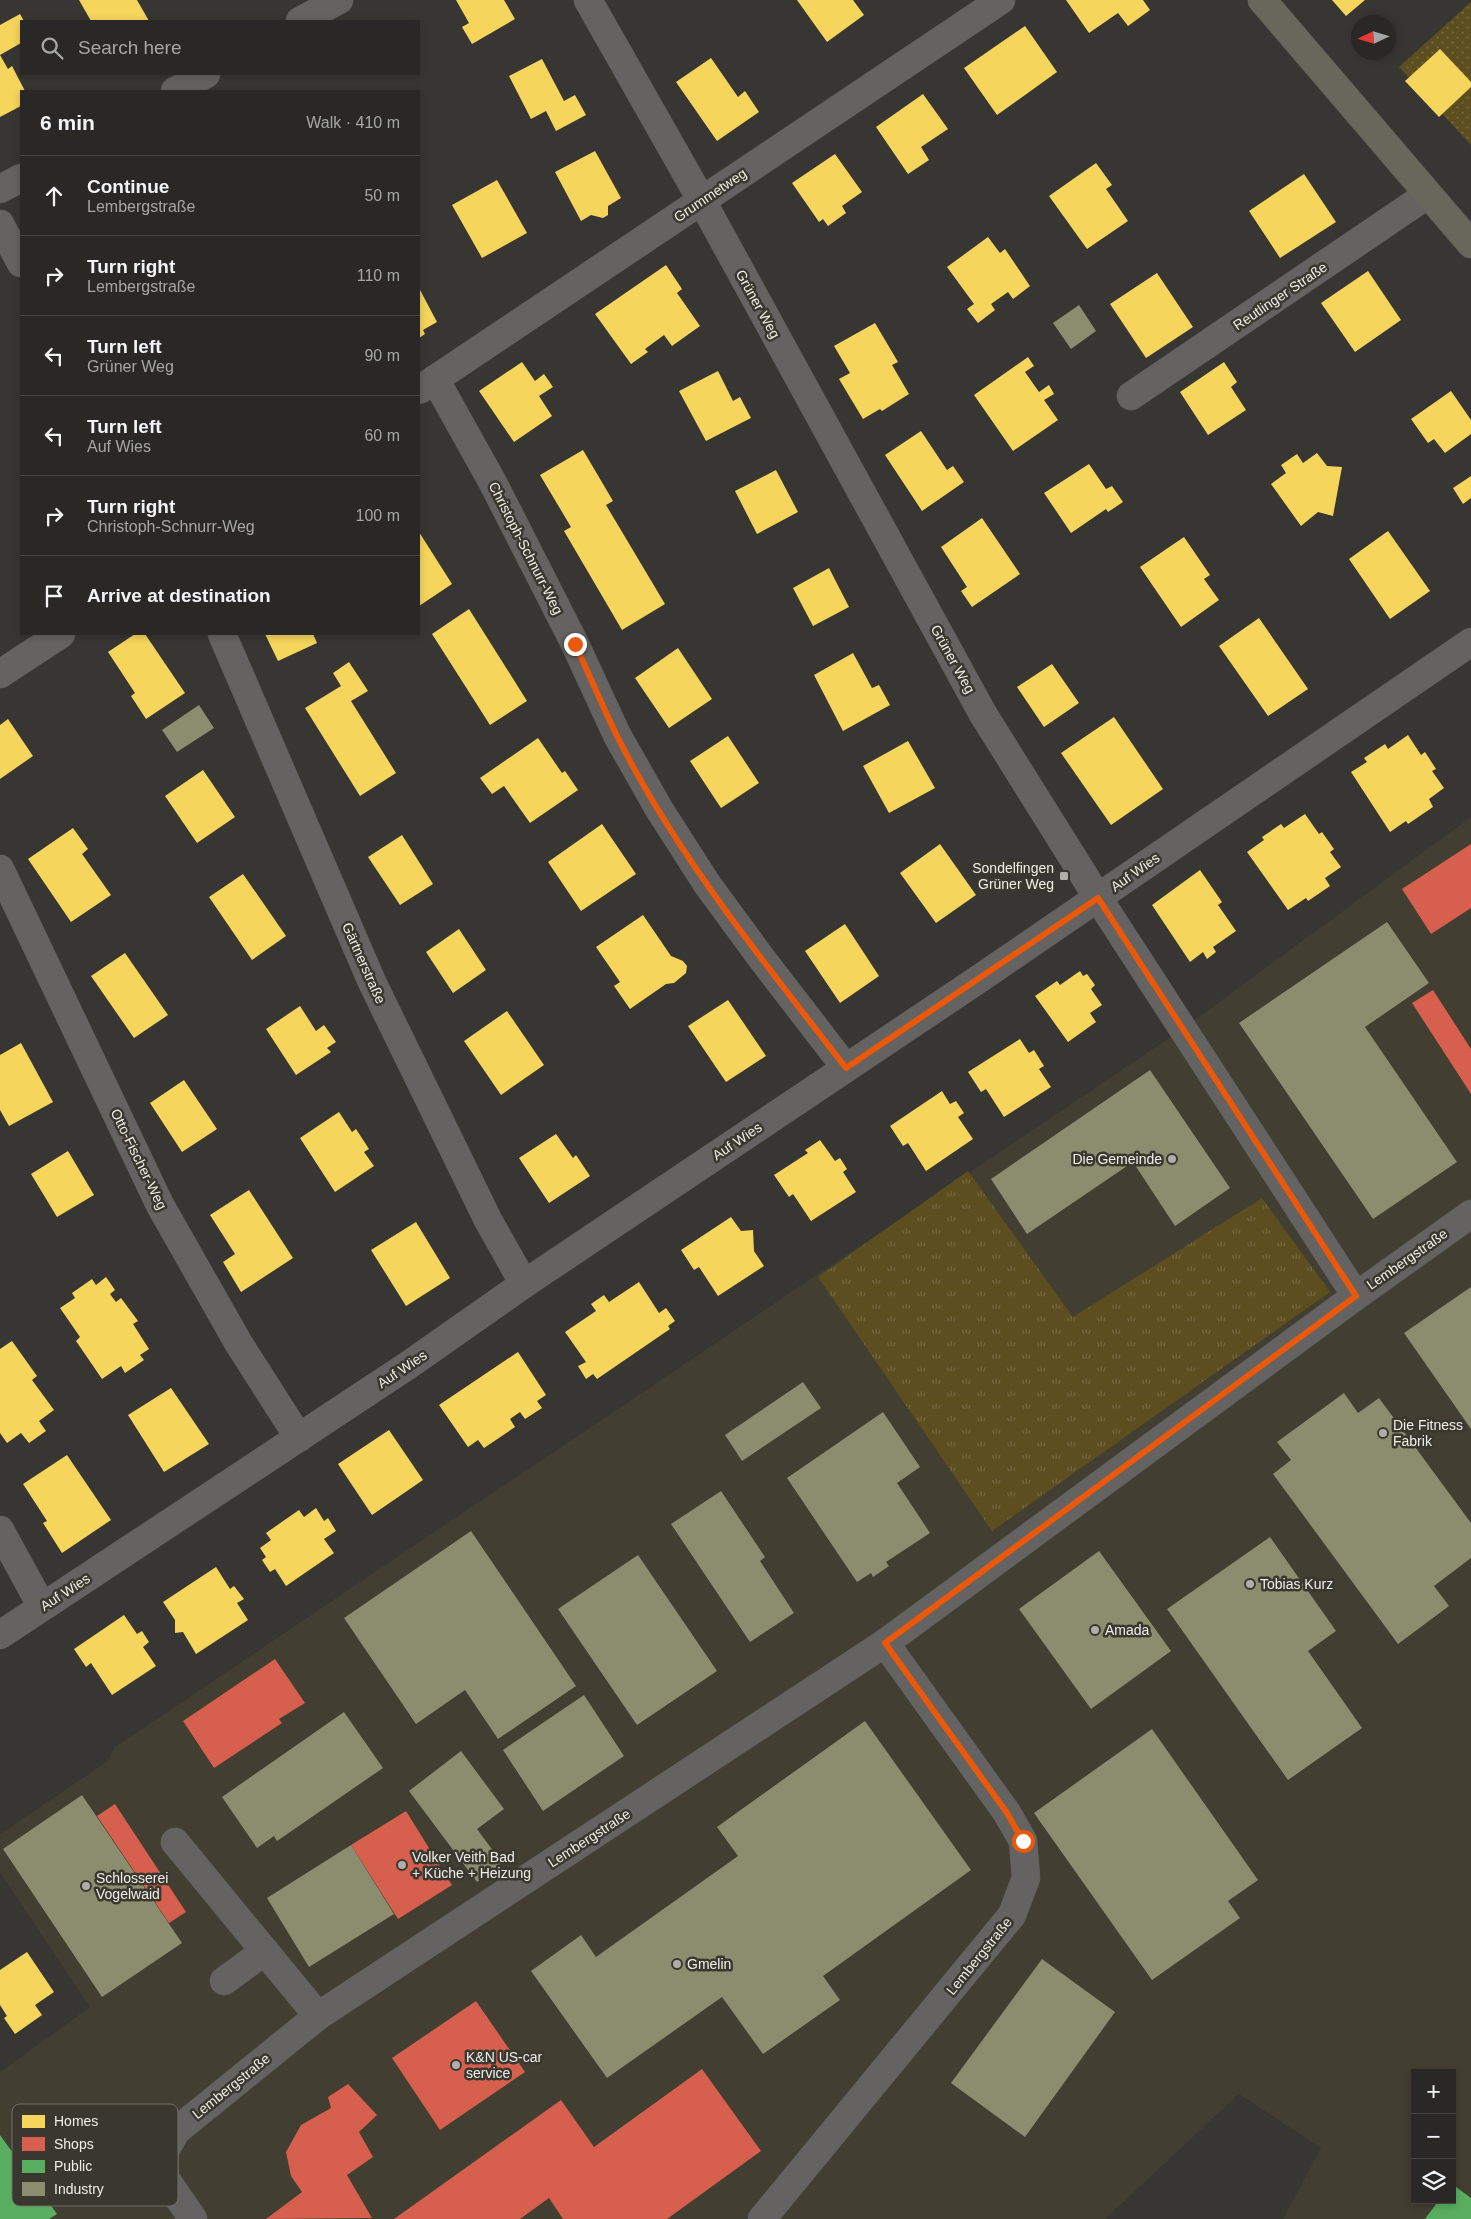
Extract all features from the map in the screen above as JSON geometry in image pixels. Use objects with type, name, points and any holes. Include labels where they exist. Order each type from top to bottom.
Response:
[{"type":"main road","points":[[1262,0],[1427,195],[1471,244]]},
{"type":"street","points":[[302,20],[339,0]]},
{"type":"street","name":"Grüner Weg","points":[[588,0],[702,201],[983,714],[1098,898],[1356,1296]]},
{"type":"street","name":"Grummetweg","points":[[427,384],[1001,0]]},
{"type":"street","points":[[177,90],[204,75]]},
{"type":"street","points":[[0,190],[20,179]]},
{"type":"street","name":"Reutlinger Straße","points":[[1131,396],[1427,195]]},
{"type":"street","points":[[0,224],[20,262]]},
{"type":"street","name":"Christoph-Schnurr-Weg","points":[[427,384],[493,483],[575,644],[617,735],[659,809],[707,884],[846,1068]]},
{"type":"street","points":[[0,674],[58,635]]},
{"type":"street","name":"Gärtnerstraße","points":[[222,635],[372,982],[488,1220],[524,1284]]},
{"type":"street","name":"Auf Wies","points":[[0,1635],[410,1364],[524,1284],[1098,898],[1295,760],[1471,642]]},
{"type":"street","name":"Otto-Fischer-Weg","points":[[0,870],[160,1205],[239,1344],[299,1438]]},
{"type":"street","name":"Lembergstraße","points":[[178,2129],[318,2016],[885,1643],[1356,1296],[1471,1214]]},
{"type":"street","points":[[0,1530],[42,1607]]},
{"type":"street","name":"Lembergstraße","points":[[762,2219],[1012,1915],[1026,1878],[1023,1841],[1007,1813],[885,1643]]},
{"type":"street","points":[[175,1842],[318,2016]]},
{"type":"street","points":[[224,1981],[265,1951]]},
{"type":"street","name":"Lembergstraße","points":[[178,2196],[194,2219]]},
{"type":"shaded area","points":[[1471,817],[1471,2219],[1283,2219],[1321,2148],[1239,2094],[1105,2219],[0,2219],[0,2072],[90,2007],[0,1873],[0,1834],[108,1761],[115,1747],[1181,1030]]},
{"type":"green space","points":[[1471,2],[1471,145],[1399,67]]},
{"type":"green space","points":[[968,1171],[1073,1317],[1262,1198],[1330,1292],[992,1531],[818,1277]]},
{"type":"building: Homes","points":[[79,0],[137,0],[148,20],[90,20]]},
{"type":"building: Homes","points":[[456,0],[504,0],[515,19],[472,44],[462,27],[469,23]]},
{"type":"building: Homes","points":[[797,0],[853,0],[864,15],[827,42]]},
{"type":"building: Homes","points":[[1066,0],[1143,0],[1150,10],[1128,26],[1118,13],[1089,33]]},
{"type":"building: Homes","points":[[1332,0],[1365,0],[1346,16]]},
{"type":"building: Homes","points":[[20,14],[23,20],[20,20],[20,44],[0,55],[0,25]]},
{"type":"building: Homes","points":[[1025,26],[1057,72],[997,115],[964,68]]},
{"type":"building: Homes","points":[[1440,49],[1471,82],[1471,87],[1439,117],[1405,81]]},
{"type":"building: Homes","points":[[0,55],[8,69],[12,66],[24,90],[20,90],[20,107],[0,117]]},
{"type":"building: Homes","points":[[711,58],[738,97],[745,91],[759,112],[717,141],[676,82]]},
{"type":"building: Homes","points":[[542,59],[564,101],[575,95],[586,115],[556,131],[546,111],[531,119],[509,76]]},
{"type":"building: Homes","points":[[923,94],[948,129],[921,147],[929,160],[908,174],[876,127]]},
{"type":"building: Homes","points":[[595,151],[621,198],[608,206],[608,215],[603,218],[591,215],[581,221],[555,172]]},
{"type":"building: Homes","points":[[835,154],[862,192],[842,206],[846,213],[828,226],[823,219],[819,222],[792,183]]},
{"type":"building: Homes","points":[[1096,163],[1112,185],[1106,189],[1128,221],[1087,249],[1049,196]]},
{"type":"building: Homes","points":[[1304,174],[1336,222],[1280,258],[1249,211]]},
{"type":"building: Homes","points":[[497,180],[527,233],[482,258],[452,205]]},
{"type":"building: Homes","points":[[988,237],[1000,253],[1005,249],[1030,286],[1013,299],[1008,292],[991,304],[995,310],[978,323],[967,309],[974,304],[947,267]]},
{"type":"building: Homes","points":[[666,265],[682,289],[677,293],[700,326],[672,346],[664,335],[645,349],[648,352],[631,364],[595,314]]},
{"type":"building: Homes","points":[[1368,271],[1401,320],[1355,352],[1321,303]]},
{"type":"building: Homes","points":[[1157,273],[1193,327],[1146,358],[1110,304]]},
{"type":"building: Homes","points":[[420,290],[437,322],[423,330],[425,334],[420,337]]},
{"type":"building: Homes","points":[[875,323],[898,362],[892,365],[909,394],[882,411],[880,409],[863,419],[839,379],[850,373],[834,346]]},
{"type":"building: Homes","points":[[1028,357],[1034,366],[1025,372],[1039,392],[1049,385],[1054,394],[1044,400],[1058,420],[1013,451],[974,395]]},
{"type":"building: Homes","points":[[522,362],[535,381],[544,374],[553,387],[539,396],[552,416],[514,442],[479,391]]},
{"type":"building: Homes","points":[[1224,362],[1237,382],[1231,387],[1246,410],[1208,435],[1180,392]]},
{"type":"building: Homes","points":[[718,371],[733,401],[740,397],[751,418],[706,441],[679,391]]},
{"type":"building: Homes","points":[[1451,391],[1471,420],[1471,434],[1445,453],[1434,439],[1428,443],[1411,419]]},
{"type":"building: Homes","points":[[921,431],[947,470],[953,466],[964,482],[922,511],[885,455]]},
{"type":"building: Homes","points":[[583,450],[613,501],[606,505],[665,604],[622,630],[564,531],[571,527],[540,475]]},
{"type":"building: Homes","points":[[1317,453],[1327,466],[1342,467],[1333,516],[1318,512],[1301,526],[1271,484],[1286,473],[1281,465],[1297,454],[1303,463]]},
{"type":"building: Homes","points":[[1089,464],[1106,489],[1112,486],[1123,502],[1108,512],[1106,509],[1071,533],[1044,493]]},
{"type":"building: Homes","points":[[776,470],[798,512],[757,534],[735,491]]},
{"type":"building: Homes","points":[[1471,476],[1471,498],[1463,504],[1453,488]]},
{"type":"building: Homes","points":[[982,518],[1020,574],[972,607],[961,591],[967,587],[941,547]]},
{"type":"building: Homes","points":[[1388,531],[1430,591],[1390,619],[1349,559]]},
{"type":"building: Homes","points":[[420,534],[452,584],[420,605]]},
{"type":"building: Homes","points":[[1184,537],[1210,575],[1204,579],[1219,600],[1181,627],[1140,567]]},
{"type":"building: Homes","points":[[829,568],[849,607],[813,626],[793,588]]},
{"type":"building: Homes","points":[[469,609],[527,701],[490,725],[432,634]]},
{"type":"building: Homes","points":[[1259,618],[1308,689],[1268,716],[1219,646]]},
{"type":"building: Homes","points":[[134,635],[146,635],[185,693],[146,719],[131,696],[135,693],[108,652]]},
{"type":"building: Homes","points":[[265,635],[313,635],[317,643],[278,661]]},
{"type":"building: Homes","points":[[678,648],[712,699],[669,728],[635,678]]},
{"type":"building: Homes","points":[[853,653],[872,688],[879,685],[890,705],[843,731],[814,675]]},
{"type":"building: Homes","points":[[349,662],[368,691],[351,701],[396,773],[360,796],[305,708],[341,686],[333,673]]},
{"type":"building: Homes","points":[[1052,664],[1079,703],[1044,727],[1017,687]]},
{"type":"building: Homes","points":[[1114,717],[1163,789],[1111,825],[1061,753]]},
{"type":"building: Homes","points":[[8,719],[33,756],[0,779],[0,725]]},
{"type":"building: Homes","points":[[1408,735],[1421,755],[1425,752],[1436,769],[1432,771],[1444,788],[1429,799],[1433,807],[1408,824],[1406,821],[1390,832],[1351,772],[1367,762],[1364,758],[1385,744],[1388,749]]},
{"type":"building: Homes","points":[[728,736],[759,783],[721,808],[690,761]]},
{"type":"building: Homes","points":[[538,738],[562,773],[565,771],[578,790],[530,823],[504,786],[492,794],[480,778]]},
{"type":"building: Homes","points":[[908,741],[935,788],[889,813],[863,766]]},
{"type":"building: Homes","points":[[203,770],[235,817],[197,843],[165,796]]},
{"type":"building: Homes","points":[[1305,814],[1319,834],[1322,832],[1334,849],[1330,852],[1341,867],[1325,878],[1330,886],[1308,901],[1306,898],[1288,910],[1247,852],[1264,840],[1262,837],[1281,824],[1284,828]]},
{"type":"building: Homes","points":[[602,824],[636,874],[581,911],[548,862]]},
{"type":"building: Homes","points":[[73,828],[88,849],[82,854],[111,895],[71,922],[28,859]]},
{"type":"building: Homes","points":[[402,835],[433,884],[400,905],[368,857]]},
{"type":"building: Homes","points":[[940,844],[976,895],[936,923],[900,873]]},
{"type":"building: Homes","points":[[1200,870],[1222,902],[1218,905],[1236,931],[1213,947],[1216,952],[1207,959],[1203,952],[1190,962],[1152,905]]},
{"type":"building: Homes","points":[[243,874],[286,936],[252,960],[209,897]]},
{"type":"building: Homes","points":[[643,915],[671,956],[683,961],[687,966],[686,973],[674,983],[666,984],[630,1009],[614,986],[620,982],[596,947]]},
{"type":"building: Homes","points":[[845,924],[879,976],[840,1003],[805,951]]},
{"type":"building: Homes","points":[[459,929],[486,970],[453,993],[426,952]]},
{"type":"building: Homes","points":[[125,953],[168,1015],[134,1038],[91,976]]},
{"type":"building: Homes","points":[[1080,971],[1083,976],[1087,974],[1095,985],[1091,989],[1102,1005],[1090,1013],[1096,1022],[1068,1042],[1035,996],[1057,981],[1060,985]]},
{"type":"building: Homes","points":[[728,1000],[766,1056],[726,1082],[688,1026]]},
{"type":"building: Homes","points":[[300,1006],[316,1031],[324,1025],[336,1042],[327,1048],[331,1052],[296,1075],[266,1029]]},
{"type":"building: Homes","points":[[507,1011],[544,1065],[501,1095],[464,1041]]},
{"type":"building: Homes","points":[[1020,1039],[1029,1053],[1034,1050],[1044,1066],[1039,1069],[1051,1087],[1004,1117],[986,1089],[981,1092],[968,1072]]},
{"type":"building: Homes","points":[[21,1043],[53,1102],[9,1126],[0,1110],[0,1055]]},
{"type":"building: Homes","points":[[184,1080],[217,1129],[182,1152],[150,1103]]},
{"type":"building: Homes","points":[[942,1091],[950,1104],[956,1101],[964,1113],[958,1117],[973,1139],[926,1171],[908,1143],[903,1146],[890,1126]]},
{"type":"building: Homes","points":[[339,1112],[352,1132],[356,1129],[369,1149],[364,1152],[374,1166],[335,1192],[300,1138]]},
{"type":"building: Homes","points":[[556,1134],[573,1158],[576,1155],[590,1176],[549,1203],[519,1158]]},
{"type":"building: Homes","points":[[820,1140],[835,1161],[840,1158],[847,1169],[843,1172],[856,1192],[811,1221],[793,1194],[789,1197],[774,1175],[808,1153],[805,1150]]},
{"type":"building: Homes","points":[[68,1151],[94,1195],[57,1217],[31,1174]]},
{"type":"building: Homes","points":[[249,1190],[293,1258],[241,1292],[223,1262],[235,1254],[210,1215]]},
{"type":"building: Homes","points":[[731,1217],[741,1231],[753,1230],[754,1251],[764,1266],[718,1296],[699,1267],[694,1270],[681,1250]]},
{"type":"building: Homes","points":[[416,1222],[450,1278],[406,1306],[371,1250]]},
{"type":"building: Homes","points":[[106,1277],[115,1290],[110,1294],[116,1302],[121,1298],[138,1321],[133,1324],[149,1349],[140,1355],[144,1360],[125,1373],[121,1366],[102,1379],[76,1341],[80,1337],[60,1308],[75,1298],[72,1293],[92,1279],[96,1285]]},
{"type":"building: Homes","points":[[639,1282],[659,1313],[666,1308],[675,1321],[668,1326],[670,1329],[597,1379],[593,1374],[586,1379],[578,1366],[586,1362],[565,1332],[596,1311],[591,1304],[604,1295],[609,1302]]},
{"type":"building: Homes","points":[[12,1341],[37,1376],[32,1380],[54,1410],[39,1421],[46,1431],[29,1443],[21,1433],[7,1443],[0,1433],[0,1349]]},
{"type":"building: Homes","points":[[518,1352],[546,1395],[537,1401],[542,1408],[525,1419],[520,1412],[510,1419],[515,1427],[484,1448],[478,1440],[468,1447],[439,1405]]},
{"type":"building: Homes","points":[[171,1388],[209,1444],[164,1472],[128,1415]]},
{"type":"building: Homes","points":[[389,1430],[423,1480],[372,1515],[338,1464]]},
{"type":"building: Homes","points":[[67,1455],[111,1520],[62,1553],[43,1523],[47,1521],[23,1484]]},
{"type":"building: Homes","points":[[316,1508],[324,1521],[328,1518],[336,1531],[324,1539],[334,1553],[286,1586],[275,1569],[270,1572],[262,1560],[266,1557],[260,1548],[271,1540],[266,1533],[299,1510],[304,1517]]},
{"type":"building: Homes","points":[[216,1567],[230,1589],[234,1586],[244,1599],[237,1603],[248,1620],[196,1654],[183,1632],[175,1633],[175,1620],[163,1602]]},
{"type":"building: Homes","points":[[124,1615],[137,1634],[142,1631],[149,1642],[143,1647],[156,1666],[112,1695],[91,1663],[86,1667],[74,1649]]},
{"type":"building: Homes","points":[[27,1952],[54,1992],[35,2005],[42,2015],[15,2034],[4,2018],[7,2016],[0,2005],[0,1970]]},
{"type":"building: Shops","points":[[1471,844],[1471,908],[1431,934],[1402,889]]},
{"type":"building: Shops","points":[[1433,990],[1471,1049],[1471,1094],[1412,1003]]},
{"type":"building: Shops","points":[[275,1659],[305,1703],[279,1719],[282,1723],[214,1768],[183,1721]]},
{"type":"building: Shops","points":[[115,1804],[186,1912],[169,1923],[97,1816]]},
{"type":"building: Shops","name":"Volker Veith Bad + Küche + Heizung","points":[[406,1811],[452,1885],[398,1919],[351,1845]]},
{"type":"building: Shops","points":[[476,2001],[525,2072],[440,2130],[392,2058]]},
{"type":"building: Shops","points":[[702,2069],[761,2151],[667,2219],[563,2219],[549,2198],[520,2219],[394,2219],[561,2100],[594,2147]]},
{"type":"building: Shops","points":[[348,2084],[377,2115],[359,2132],[373,2157],[347,2175],[372,2218],[266,2219],[302,2192],[291,2176],[286,2152],[301,2125],[331,2108],[328,2097]]},
{"type":"building: Public","points":[[0,2135],[12,2152],[12,2206],[51,2206],[57,2214],[49,2219],[0,2219]]},
{"type":"building: Public","points":[[1456,2187],[1471,2198],[1471,2219],[1425,2219],[1436,2204],[1456,2204]]},
{"type":"building: Industry","points":[[1079,305],[1096,331],[1071,349],[1053,323]]},
{"type":"building: Industry","points":[[199,705],[214,728],[177,752],[162,730]]},
{"type":"building: Industry","points":[[1387,922],[1429,983],[1365,1027],[1457,1162],[1373,1219],[1239,1023]]},
{"type":"building: Industry","points":[[1150,1070],[1230,1188],[1175,1226],[1133,1162],[1027,1234],[991,1179]]},
{"type":"building: Industry","points":[[1471,1287],[1471,1429],[1404,1333]]},
{"type":"building: Industry","points":[[803,1382],[821,1408],[742,1461],[725,1435]]},
{"type":"building: Industry","points":[[1344,1393],[1358,1413],[1379,1398],[1471,1523],[1471,1558],[1434,1586],[1449,1606],[1398,1644],[1273,1474],[1291,1460],[1277,1442]]},
{"type":"building: Industry","points":[[883,1412],[920,1467],[897,1483],[930,1533],[886,1562],[889,1566],[873,1577],[871,1573],[857,1582],[787,1478]]},
{"type":"building: Industry","points":[[721,1491],[765,1557],[760,1561],[794,1613],[750,1642],[671,1524]]},
{"type":"building: Industry","points":[[471,1531],[576,1686],[498,1739],[465,1690],[416,1724],[344,1618]]},
{"type":"building: Industry","points":[[1270,1537],[1336,1631],[1308,1651],[1362,1728],[1288,1780],[1167,1609]]},
{"type":"building: Industry","name":"Amada","points":[[1099,1551],[1171,1651],[1091,1709],[1019,1609]]},
{"type":"building: Industry","points":[[638,1555],[717,1671],[637,1725],[558,1609]]},
{"type":"building: Industry","points":[[584,1695],[624,1756],[543,1811],[503,1750]]},
{"type":"building: Industry","points":[[344,1712],[383,1768],[277,1841],[274,1836],[257,1848],[222,1797]]},
{"type":"building: Industry","points":[[865,1721],[971,1870],[823,1976],[840,2000],[763,2054],[722,1997],[607,2078],[531,1971],[581,1935],[596,1957],[738,1856],[717,1827]]},
{"type":"building: Industry","points":[[1152,1729],[1258,1880],[1228,1901],[1240,1918],[1152,1980],[1034,1813]]},
{"type":"building: Industry","points":[[461,1751],[504,1809],[477,1829],[502,1863],[477,1882],[409,1791]]},
{"type":"building: Industry","name":"Schlosserei Vogelwaid","points":[[82,1795],[182,1943],[102,1997],[3,1849]]},
{"type":"building: Industry","points":[[351,1845],[394,1914],[309,1967],[267,1898]]},
{"type":"building: Industry","points":[[1042,1959],[1115,2012],[1025,2137],[951,2083]]},
{"type":"place","name":"Sondelfingen Grüner Weg","points":[[1064,876]]},
{"type":"place","name":"Die Gemeinde","points":[[1172,1159]]},
{"type":"place","name":"Die Fitness Fabrik","points":[[1383,1433]]},
{"type":"place","name":"Tobias Kurz","points":[[1250,1584]]},
{"type":"place","name":"Amada","points":[[1095,1630]]},
{"type":"place","name":"Volker Veith Bad + Küche + Heizung","points":[[402,1865]]},
{"type":"place","name":"Schlosserei Vogelwaid","points":[[86,1886]]},
{"type":"place","name":"Gmelin","points":[[677,1964]]},
{"type":"place","name":"K&N US-car service","points":[[456,2065]]},
{"type":"route","points":[[575,644],[617,735],[659,809],[707,884],[846,1068],[1098,898],[1356,1296],[885,1643],[1007,1813],[1023,1841]]}]
